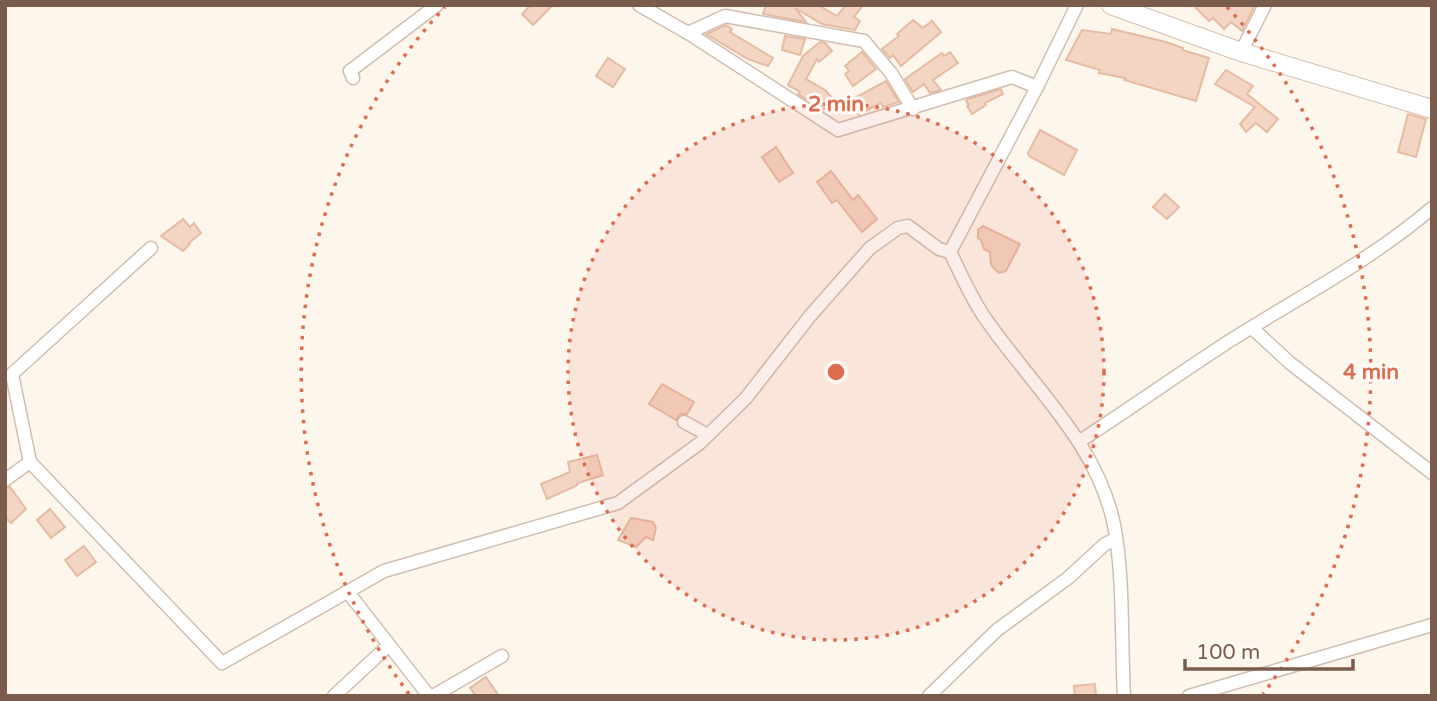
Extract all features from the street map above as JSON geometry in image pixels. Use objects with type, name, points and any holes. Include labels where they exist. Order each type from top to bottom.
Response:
[{"type":"main road","points":[[1111,5],[1241,52],[1432,108]]},
{"type":"street","points":[[353,78],[350,71],[438,5]]},
{"type":"street","points":[[639,5],[688,33],[838,130],[1013,77],[1037,87]]},
{"type":"street","points":[[950,253],[1077,5]]},
{"type":"street","points":[[1241,52],[1265,5]]},
{"type":"street","points":[[688,33],[724,16],[864,41],[891,73],[913,108]]},
{"type":"street","points":[[1080,441],[1252,328],[1376,253],[1432,208]]},
{"type":"street","points":[[151,248],[12,374],[30,462],[222,663],[384,571],[618,503],[700,443],[746,398],[810,316],[870,248],[898,228],[908,226],[939,249],[950,253],[984,317],[1080,441],[1106,498],[1116,539],[1124,696]]},
{"type":"street","points":[[1252,328],[1290,363],[1432,473]]},
{"type":"street","points":[[684,422],[708,435]]},
{"type":"street","points":[[5,480],[30,462]]},
{"type":"street","points":[[929,696],[998,630],[1068,578],[1105,544],[1116,539]]},
{"type":"street","points":[[347,592],[431,696],[502,656]]},
{"type":"street","points":[[1189,696],[1432,625]]},
{"type":"street","points":[[334,696],[389,645]]},
{"type":"building","points":[[531,5],[553,5],[533,25],[522,14]]},
{"type":"building","points":[[766,5],[818,5],[837,16],[846,5],[863,5],[854,17],[860,21],[855,30],[822,24],[795,8],[806,22],[763,14]]},
{"type":"building","points":[[1193,5],[1254,7],[1242,31],[1231,22],[1224,29],[1213,18],[1209,21]]},
{"type":"building","points":[[913,20],[923,28],[932,21],[941,32],[901,66],[893,55],[890,58],[882,49],[899,36],[897,34]]},
{"type":"building","points":[[726,25],[732,29],[730,32],[773,58],[768,66],[748,59],[706,34]]},
{"type":"building","points":[[1112,29],[1166,42],[1209,58],[1196,101],[1124,80],[1125,78],[1099,73],[1100,70],[1066,60],[1082,30],[1111,34]]},
{"type":"building","points":[[785,36],[805,39],[800,55],[782,50]]},
{"type":"building","points":[[820,42],[825,43],[832,51],[819,62],[817,59],[806,79],[825,90],[834,100],[823,110],[788,85],[803,56]]},
{"type":"building","points":[[862,52],[876,69],[853,86],[845,74],[849,71],[845,66]]},
{"type":"building","points":[[950,52],[958,63],[933,80],[941,90],[930,93],[924,84],[913,92],[905,79],[942,53],[944,56]]},
{"type":"building","points":[[608,58],[625,69],[613,87],[596,76]]},
{"type":"building","points":[[1226,70],[1253,86],[1247,94],[1278,119],[1267,132],[1256,123],[1246,132],[1240,124],[1255,107],[1215,84]]},
{"type":"building","points":[[886,81],[899,102],[883,107],[881,103],[859,114],[851,100]]},
{"type":"building","points":[[1001,89],[1003,94],[985,103],[986,105],[972,114],[967,106],[968,99]]},
{"type":"building","points":[[1408,114],[1426,119],[1416,157],[1398,152]]},
{"type":"building","points":[[1040,130],[1077,150],[1064,175],[1029,156]]},
{"type":"building","points":[[776,147],[793,173],[779,182],[762,157]]},
{"type":"building","points":[[831,171],[853,200],[858,195],[877,219],[862,232],[837,200],[832,203],[817,182]]},
{"type":"building","points":[[1165,194],[1179,207],[1167,219],[1153,207]]},
{"type":"building","points":[[183,219],[190,227],[194,223],[201,233],[183,251],[161,236]]},
{"type":"building","points":[[983,226],[1020,244],[1006,271],[999,273],[991,265],[990,252],[984,249],[978,238],[978,230]]},
{"type":"building","points":[[662,384],[694,402],[687,414],[680,414],[676,420],[649,404]]},
{"type":"building","points":[[597,455],[603,475],[578,483],[547,499],[541,484],[570,472],[568,462]]},
{"type":"building","points":[[10,487],[26,509],[11,523],[5,517],[5,489]]},
{"type":"building","points":[[50,509],[65,527],[51,538],[37,520]]},
{"type":"building","points":[[631,518],[653,522],[656,528],[653,540],[646,537],[636,547],[618,540]]},
{"type":"building","points":[[84,546],[96,562],[77,576],[65,560]]},
{"type":"building","points":[[486,677],[499,696],[476,696],[470,688]]},
{"type":"building","points":[[1095,684],[1096,696],[1075,696],[1074,686]]}]
